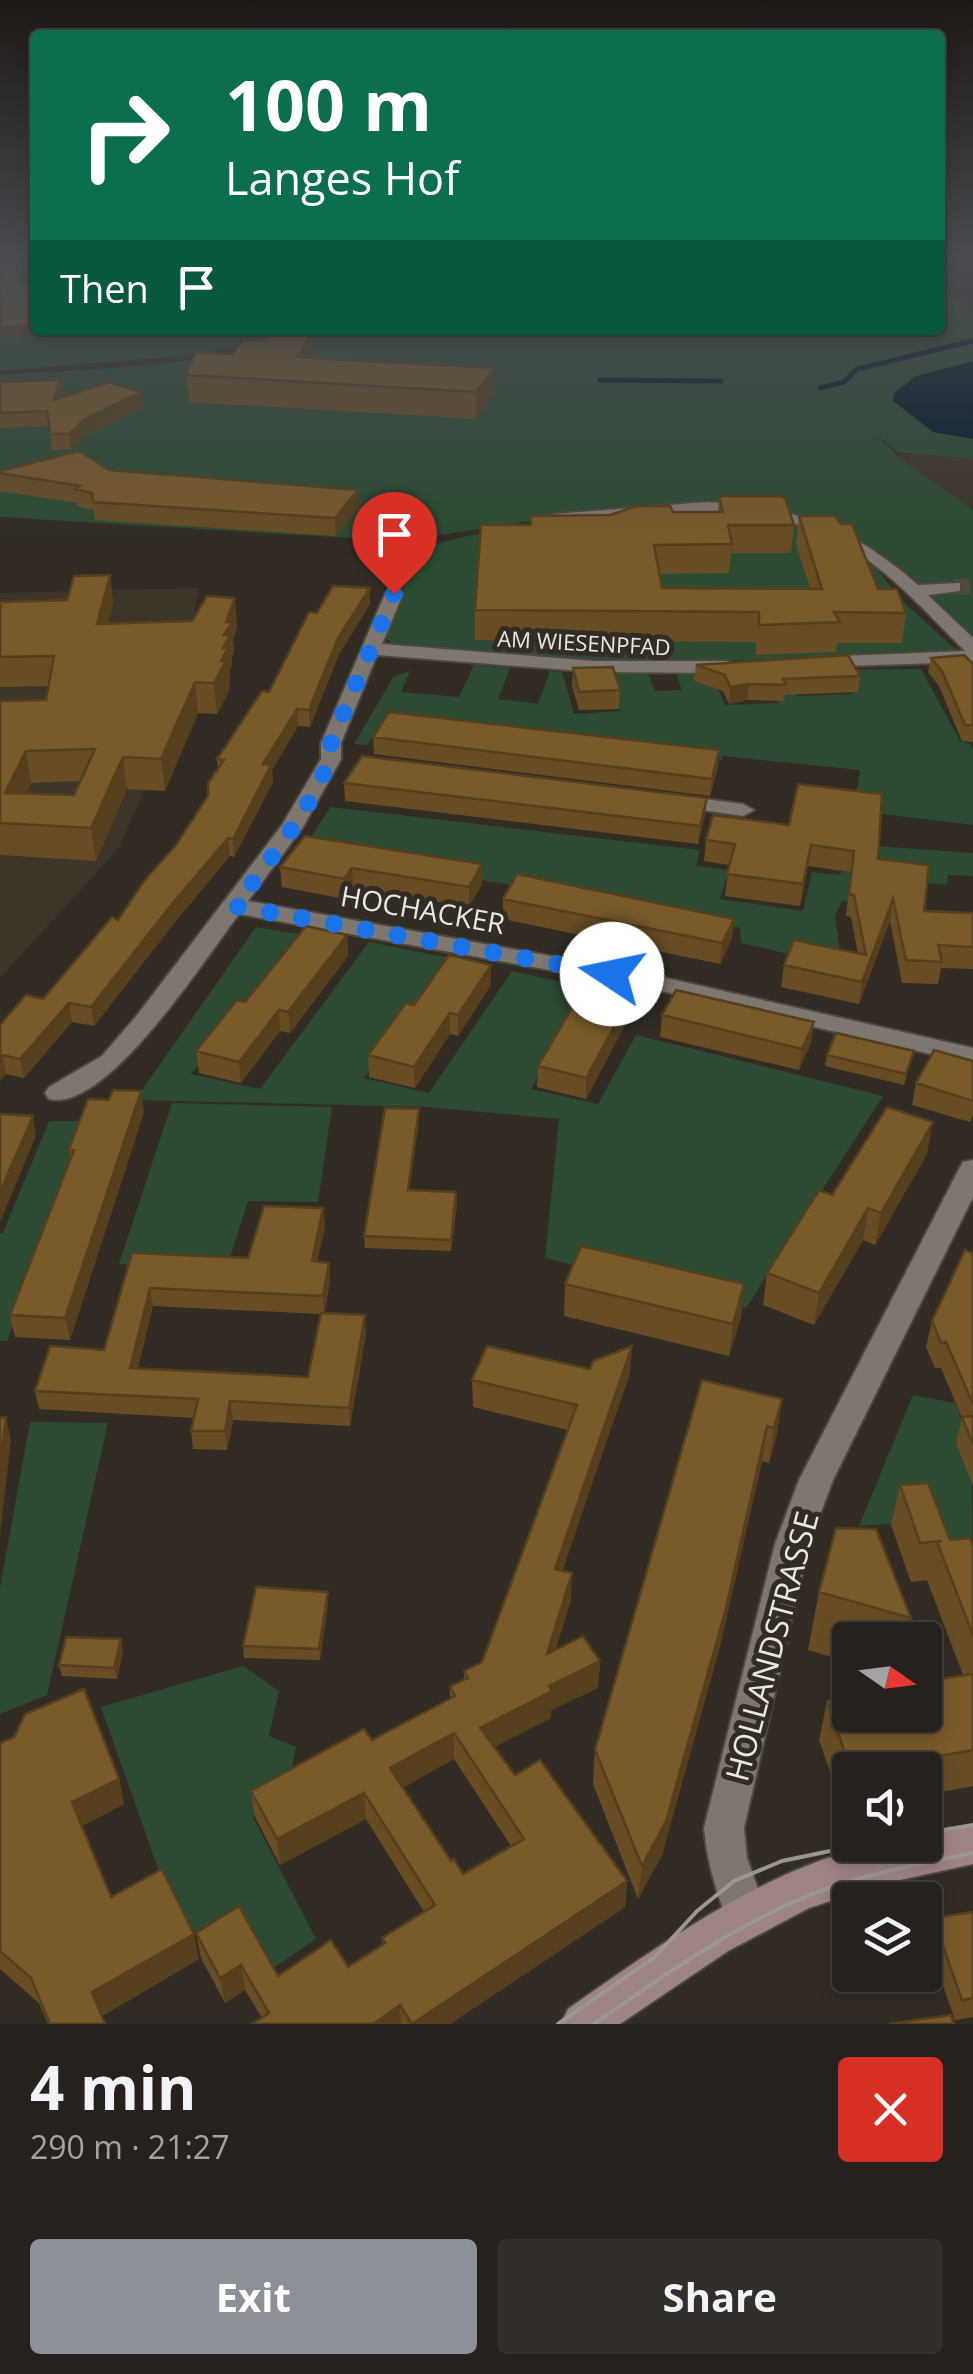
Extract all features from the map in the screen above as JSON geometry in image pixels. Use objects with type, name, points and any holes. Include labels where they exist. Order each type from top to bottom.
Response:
[{"type":"main road","points":[[582,2024],[748,1916],[792,1894],[852,1872],[973,1845]]},
{"type":"street","points":[[545,520],[686,506],[744,510],[811,525],[848,540],[913,592],[973,648]]},
{"type":"street","points":[[913,592],[954,588]]},
{"type":"street","points":[[58,1093],[111,1062],[235,906],[341,760],[331,743],[394,594]]},
{"type":"street","name":"AM WIESENPFAD","points":[[373,649],[609,669],[754,666]]},
{"type":"street","points":[[792,664],[973,656]]},
{"type":"street","points":[[645,798],[743,810]]},
{"type":"street","name":"HOCHACKER","points":[[235,906],[644,980],[973,1056]]},
{"type":"street","name":"HOLLANDSTRASSE","points":[[748,1916],[726,1858],[724,1828],[792,1544],[816,1480],[973,1169]]},
{"type":"shaded area","points":[[898,452],[973,459],[973,510],[900,458]]},
{"type":"shaded area","points":[[199,588],[174,721],[119,848],[0,978],[0,593]]},
{"type":"green space","points":[[0,351],[209,351],[192,355],[0,371]]},
{"type":"green space","points":[[234,351],[973,351],[973,459],[898,452],[874,433],[900,458],[973,510],[973,636],[907,578],[812,523],[685,505],[587,512],[401,541],[0,517],[0,375]]},
{"type":"green space","points":[[720,509],[809,526],[864,554],[903,601],[959,653],[626,664],[395,645],[385,638],[418,548],[476,534],[646,515],[634,511]]},
{"type":"green space","points":[[474,665],[510,668],[498,699],[538,704],[550,671],[562,672],[574,714],[620,711],[610,674],[648,674],[655,691],[682,690],[676,673],[711,673],[725,705],[779,703],[763,670],[784,669],[797,696],[852,694],[842,670],[921,669],[960,741],[970,744],[973,750],[973,825],[866,812],[855,803],[860,770],[723,756],[721,760],[381,725],[367,745],[354,744],[394,676],[410,671],[401,692],[459,697]]},
{"type":"green space","points":[[331,807],[700,850],[696,866],[729,870],[720,899],[803,911],[812,872],[840,875],[847,844],[973,853],[973,876],[948,875],[947,885],[874,877],[866,900],[842,901],[835,916],[842,966],[741,943],[740,928],[643,907],[302,850]]},
{"type":"green space","points":[[256,927],[305,935],[191,1074],[260,1089],[369,942],[449,958],[364,1078],[429,1093],[512,971],[585,987],[531,1089],[598,1104],[636,1035],[883,1096],[746,1308],[545,1258],[559,1119],[427,1107],[135,1100]]},
{"type":"green space","points":[[172,1103],[332,1107],[318,1202],[248,1201],[226,1270],[119,1264]]},
{"type":"green space","points":[[49,1121],[91,1121],[7,1341],[0,1341],[0,1233]]},
{"type":"green space","points":[[913,1395],[955,1403],[971,1442],[973,1576],[919,1522],[859,1526]]},
{"type":"green space","points":[[30,1422],[108,1423],[47,1695],[0,1714],[0,1588]]},
{"type":"green space","points":[[243,1666],[279,1691],[269,1736],[296,1747],[286,1799],[253,1817],[316,1939],[269,1971],[245,1926],[187,1933],[167,1894],[101,1707]]},
{"type":"water","points":[[973,361],[973,439],[933,432],[893,401],[894,393],[916,376]]},
{"type":"building","points":[[300,351],[297,357],[494,368],[476,392],[186,375],[196,352]]},
{"type":"building","points":[[60,380],[54,400],[109,382],[141,392],[85,419],[69,434],[50,434],[47,411],[0,413],[0,382]]},
{"type":"building","points":[[79,451],[109,470],[358,490],[335,518],[93,502],[92,493],[75,489],[80,486],[0,473]]},
{"type":"building","points":[[719,496],[780,496],[785,498],[794,525],[728,525],[732,544],[654,545],[662,588],[822,589],[799,516],[835,516],[841,524],[852,524],[878,589],[897,589],[906,613],[834,612],[840,622],[759,625],[759,612],[475,610],[481,525],[531,525],[531,516],[610,515],[637,506],[670,506],[673,512],[723,512]]},
{"type":"building","points":[[110,575],[97,624],[192,621],[207,596],[235,598],[226,622],[232,622],[224,635],[230,635],[221,661],[226,661],[214,683],[195,682],[161,759],[123,757],[91,828],[0,823],[0,701],[46,700],[54,656],[0,657],[0,602],[67,600],[74,576]],"holes":[[[95,749],[74,795],[5,793],[26,751]]]},
{"type":"building","points":[[333,586],[370,588],[338,638],[309,710],[297,709],[263,764],[271,765],[233,839],[228,838],[172,904],[91,1007],[69,1003],[20,1059],[0,1057],[0,1025],[26,995],[43,999],[112,917],[118,920],[144,881],[176,845],[208,796],[208,783],[224,760],[217,759],[262,691],[269,692],[309,612],[317,613]]},
{"type":"building","points":[[848,655],[860,676],[783,679],[786,685],[730,687],[725,675],[696,665]]},
{"type":"building","points":[[964,655],[973,664],[973,725],[965,725],[942,671],[931,658]]},
{"type":"building","points":[[613,667],[620,690],[579,692],[573,668]]},
{"type":"building","points":[[389,712],[719,750],[712,779],[373,737]]},
{"type":"building","points":[[362,756],[707,798],[700,826],[344,783]]},
{"type":"building","points":[[798,784],[882,794],[878,859],[929,865],[924,911],[973,913],[973,947],[938,945],[942,962],[906,960],[893,899],[862,982],[784,965],[794,940],[866,955],[854,895],[849,894],[854,851],[811,845],[803,884],[727,874],[735,844],[706,840],[713,815],[789,825]]},
{"type":"building","points":[[305,836],[482,864],[469,887],[352,868],[344,879],[280,867]]},
{"type":"building","points":[[517,874],[734,919],[722,943],[503,899]]},
{"type":"building","points":[[306,926],[347,935],[288,1012],[279,1010],[239,1062],[196,1051],[237,1000],[245,1002]]},
{"type":"building","points":[[449,955],[491,965],[458,1015],[450,1013],[414,1067],[368,1055],[406,1003],[414,1005]]},
{"type":"building","points":[[586,984],[632,994],[586,1078],[538,1066]]},
{"type":"building","points":[[676,990],[814,1022],[802,1049],[662,1015]]},
{"type":"building","points":[[836,1033],[914,1051],[906,1074],[827,1055]]},
{"type":"building","points":[[934,1050],[973,1061],[973,1101],[916,1083]]},
{"type":"building","points":[[113,1090],[141,1091],[65,1318],[10,1315],[74,1150],[69,1149],[88,1099],[109,1100]]},
{"type":"building","points":[[887,1107],[933,1122],[881,1213],[868,1208],[819,1293],[767,1273],[819,1190],[832,1195]]},
{"type":"building","points":[[385,1108],[419,1109],[408,1190],[456,1192],[451,1240],[364,1236]]},
{"type":"building","points":[[0,1114],[33,1116],[0,1192]]},
{"type":"building","points":[[264,1206],[323,1208],[312,1261],[329,1263],[323,1296],[150,1288],[130,1368],[308,1377],[321,1313],[365,1315],[349,1408],[230,1401],[225,1431],[191,1431],[198,1399],[35,1391],[50,1346],[104,1350],[132,1253],[248,1258]]},
{"type":"building","points":[[581,1246],[744,1284],[733,1324],[565,1284]]},
{"type":"building","points":[[965,1250],[973,1253],[973,1404],[946,1342],[941,1343],[932,1321]]},
{"type":"building","points":[[487,1346],[590,1369],[593,1361],[632,1346],[555,1569],[572,1573],[547,1654],[583,1636],[600,1661],[549,1686],[552,1691],[480,1728],[515,1775],[540,1760],[627,1881],[412,2024],[400,2005],[373,2024],[252,2024],[269,2013],[241,1965],[220,1978],[196,1933],[239,1906],[278,1976],[331,1940],[348,1967],[385,1943],[382,1938],[435,1905],[364,1793],[277,1839],[251,1791],[364,1729],[372,1740],[455,1696],[450,1686],[468,1678],[464,1671],[482,1662],[577,1405],[472,1380]],"holes":[[[454,1733],[524,1839],[463,1874],[390,1768]]]},
{"type":"building","points":[[702,1380],[782,1399],[774,1428],[767,1426],[725,1612],[666,1821],[642,1866],[595,1750]]},
{"type":"building","points":[[973,1416],[973,1444],[962,1417]]},
{"type":"building","points":[[6,1417],[0,1464],[0,1418]]},
{"type":"building","points":[[928,1483],[950,1540],[970,1538],[973,1546],[973,1635],[937,1542],[942,1541],[920,1543],[900,1485]]},
{"type":"building","points":[[836,1528],[876,1529],[911,1618],[819,1592]]},
{"type":"building","points":[[256,1587],[328,1592],[319,1649],[243,1646]]},
{"type":"building","points":[[66,1637],[121,1639],[114,1668],[59,1665]]},
{"type":"building","points":[[973,1674],[973,1750],[942,1755],[942,1752],[845,1752],[838,1732],[942,1732],[942,1679]]},
{"type":"building","points":[[84,1689],[119,1779],[72,1802],[111,1897],[162,1869],[194,1934],[92,1992],[105,2024],[50,2024],[31,1978],[0,1951],[0,1743],[14,1737],[25,1714]]},
{"type":"building","points":[[973,1912],[973,1998],[962,2000],[942,1943],[942,1917]]},
{"type":"building","points":[[951,2015],[954,2024],[889,2024]]},
{"type":"waterway","points":[[820,388],[844,382],[857,369],[930,351]]},
{"type":"waterway","points":[[600,380],[721,381]]},
{"type":"tunnel","points":[[954,587],[973,586]]},
{"type":"tram line","points":[[942,1830],[973,1825]]},
{"type":"tram line","points":[[558,2024],[655,1957],[697,1911],[734,1881],[782,1861],[832,1851]]},
{"type":"tram line","points":[[594,2024],[702,1951],[788,1905],[856,1879],[973,1853]]},
{"type":"route","points":[[394,594],[331,743],[331,759],[292,827],[235,906],[612,974]]}]
